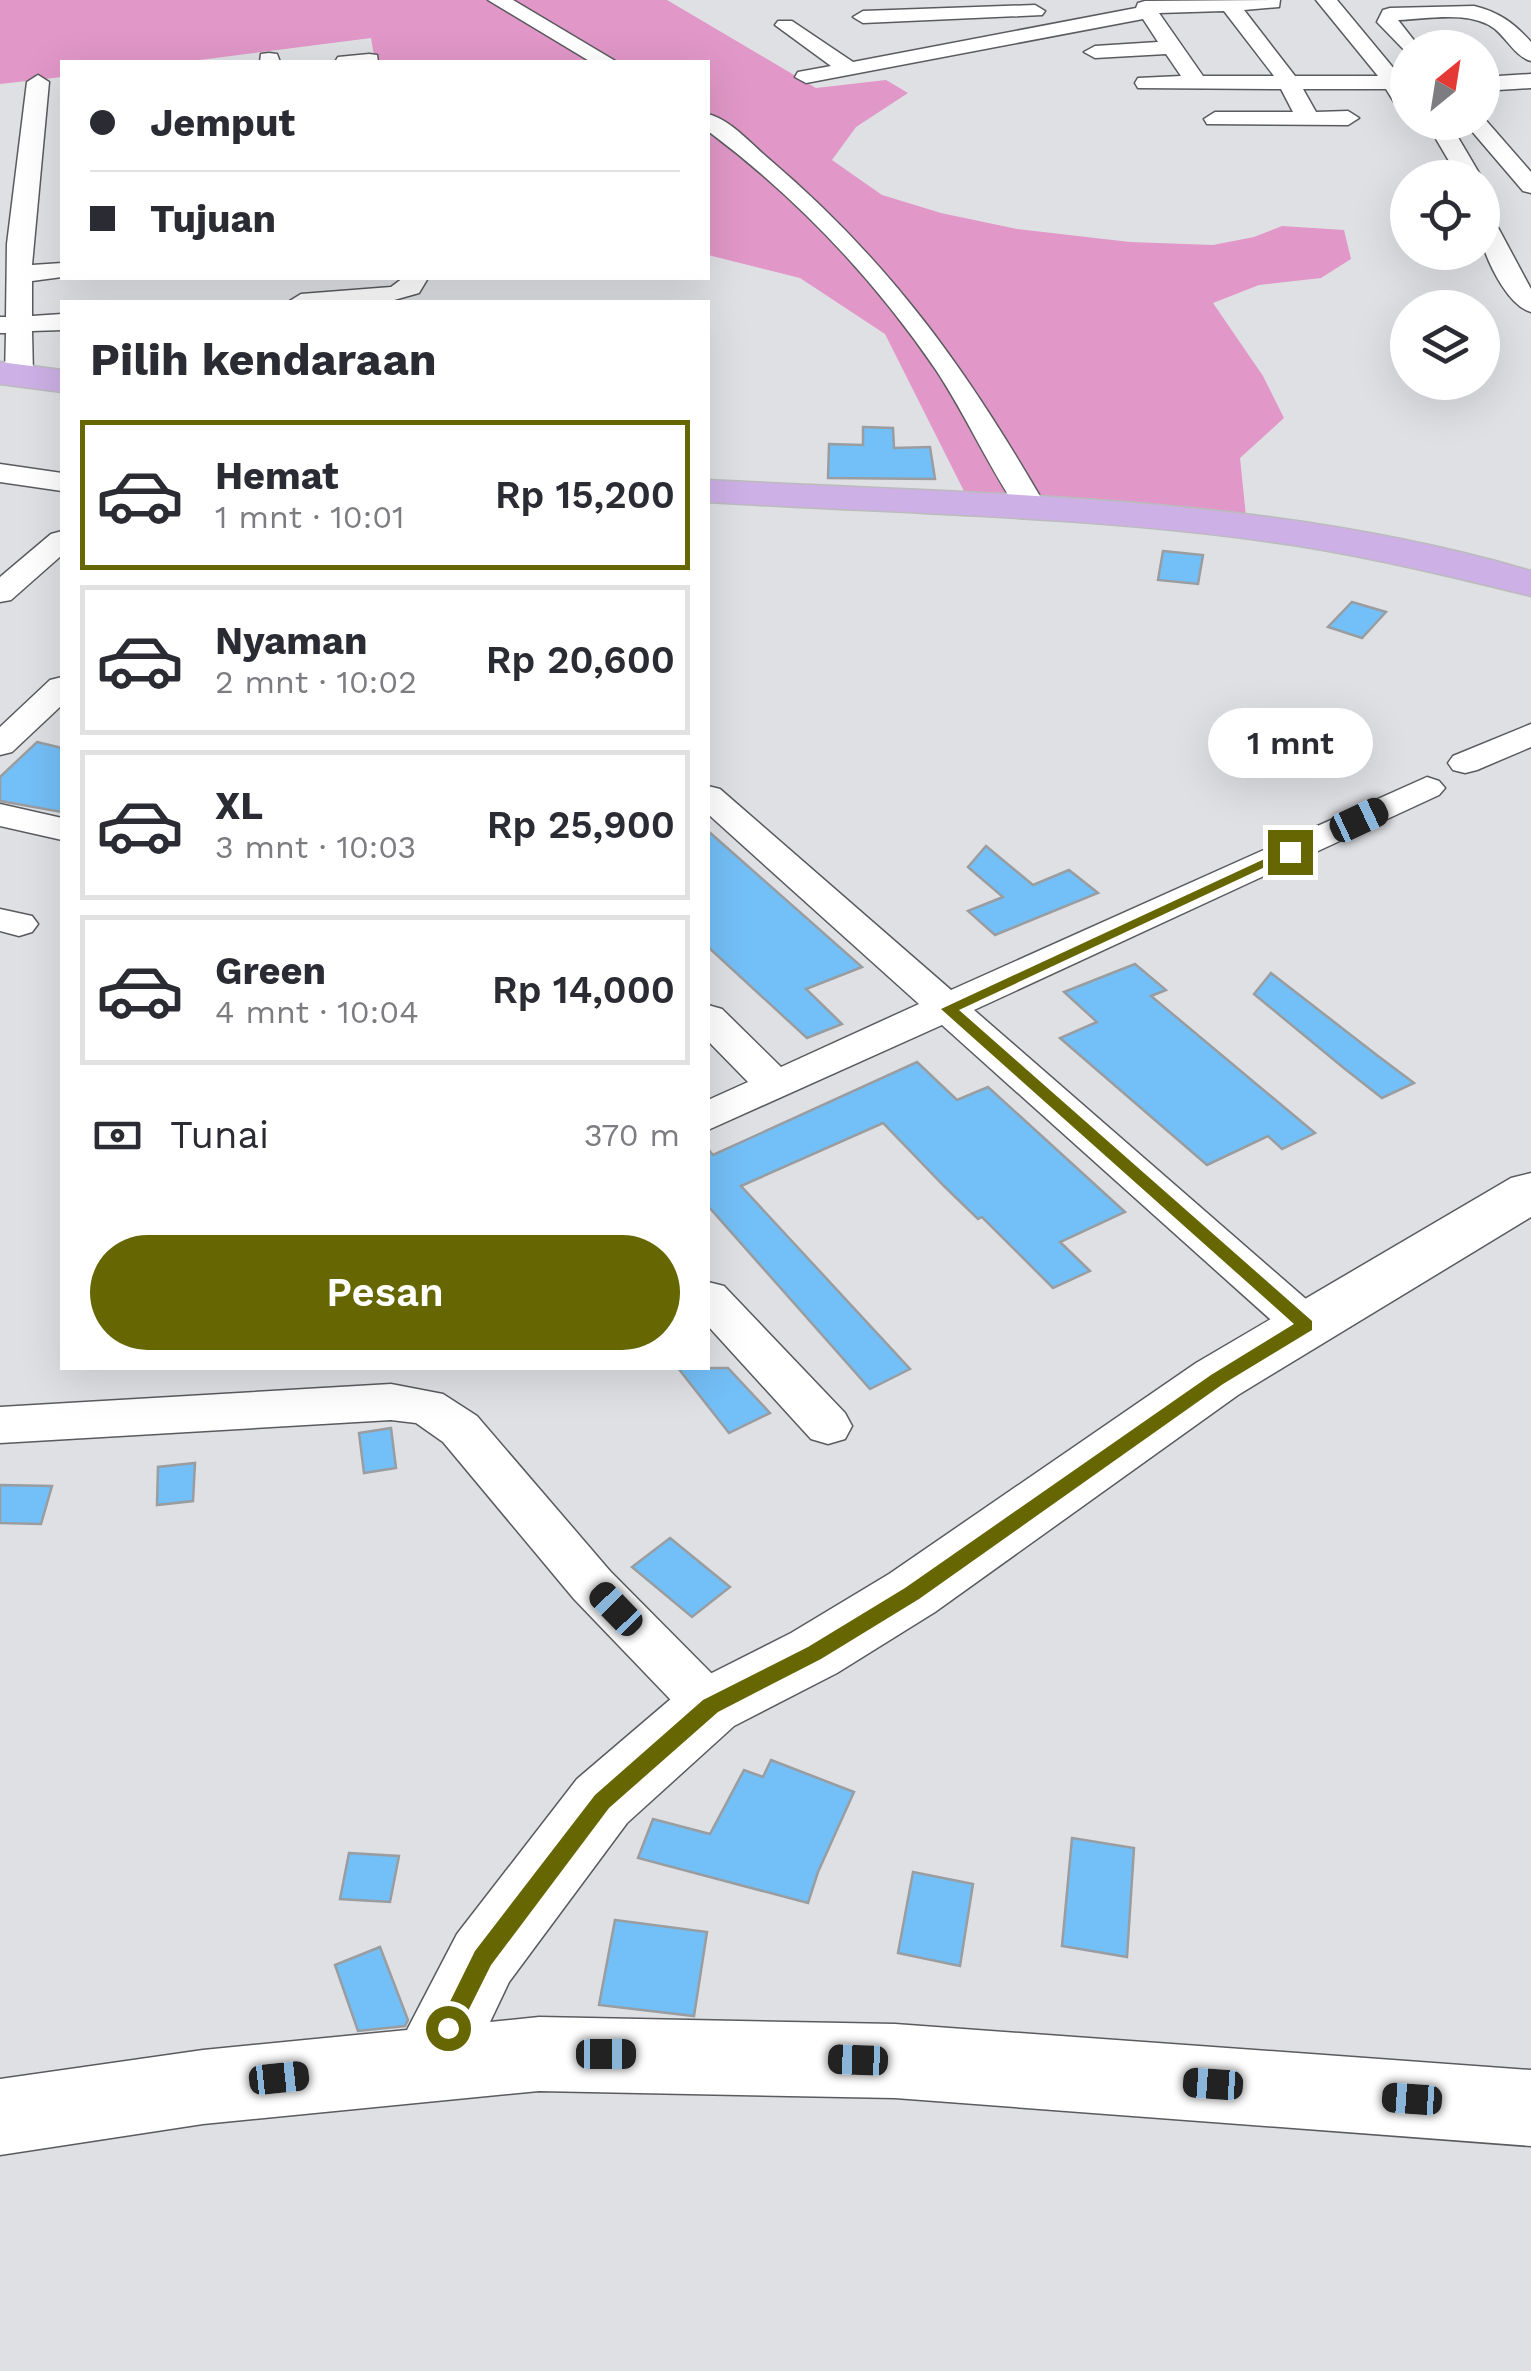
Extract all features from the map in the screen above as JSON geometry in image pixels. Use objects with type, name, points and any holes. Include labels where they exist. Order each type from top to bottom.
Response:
[{"type":"main road","points":[[10,374],[60,381]]},
{"type":"main road","points":[[710,491],[1014,508],[1277,530],[1529,580]]},
{"type":"street","points":[[475,0],[579,60]]},
{"type":"street","points":[[498,0],[603,60]]},
{"type":"street","points":[[1326,0],[1390,66]]},
{"type":"street","points":[[1343,0],[1390,63]]},
{"type":"street","points":[[932,53],[868,17],[1272,3]]},
{"type":"street","points":[[1229,4],[1287,79],[1308,118]]},
{"type":"street","points":[[1066,10],[1085,23]]},
{"type":"street","points":[[806,77],[1147,10]]},
{"type":"street","points":[[1147,10],[1195,81]]},
{"type":"street","points":[[969,14],[1008,37]]},
{"type":"street","points":[[1394,30],[1387,22],[1390,14],[1488,14],[1531,54]]},
{"type":"street","points":[[785,26],[848,68]]},
{"type":"street","points":[[1094,52],[1171,47]]},
{"type":"street","points":[[1146,83],[1390,76]]},
{"type":"street","points":[[1500,83],[1531,81]]},
{"type":"street","points":[[10,374],[9,325],[22,274],[19,244],[36,175],[38,82]]},
{"type":"street","points":[[1500,94],[1531,93]]},
{"type":"street","points":[[1214,120],[1348,118]]},
{"type":"street","points":[[710,124],[849,241],[929,336],[975,406],[1014,508]]},
{"type":"street","points":[[710,138],[789,203],[855,271],[916,347],[1014,508]]},
{"type":"street","points":[[1491,140],[1528,180]]},
{"type":"street","points":[[1500,253],[1521,294],[1531,304]]},
{"type":"street","points":[[22,274],[60,270]]},
{"type":"street","points":[[324,300],[396,294],[410,288],[414,280]]},
{"type":"street","points":[[9,325],[60,322]]},
{"type":"street","points":[[0,474],[60,482]]},
{"type":"street","points":[[0,593],[60,542]]},
{"type":"street","points":[[12,734],[60,690]]},
{"type":"street","points":[[12,734],[60,731]]},
{"type":"street","points":[[1464,763],[1531,734]]},
{"type":"street","points":[[710,1115],[1427,788]]},
{"type":"street","points":[[710,798],[1306,1325]]},
{"type":"street","points":[[0,815],[60,829]]},
{"type":"street","points":[[710,1020],[776,1086]]},
{"type":"street","points":[[431,2062],[483,1958],[602,1801],[710,1706],[814,1653],[912,1593],[1217,1380],[1531,1192]]},
{"type":"street","points":[[710,1300],[828,1426]]},
{"type":"street","points":[[0,1426],[391,1402],[427,1407],[460,1429],[502,1484],[592,1584],[710,1706]]},
{"type":"street","points":[[0,2117],[203,2086],[539,2054],[895,2060],[1531,2108]]},
{"type":"shaded area","points":[[0,0],[667,0],[816,88],[886,80],[908,93],[856,127],[832,160],[882,195],[941,213],[1017,229],[1130,242],[1213,245],[1254,237],[1282,226],[1344,230],[1351,259],[1321,278],[1259,285],[1213,303],[1263,376],[1284,418],[1240,458],[1247,526],[975,513],[885,334],[800,278],[710,256],[710,60],[375,60],[371,38],[200,60],[60,60],[60,77],[0,84]]},
{"type":"building","points":[[863,427],[893,428],[894,448],[930,447],[935,479],[828,478],[829,444],[863,445]]},
{"type":"building","points":[[1163,551],[1203,555],[1198,584],[1158,580]]},
{"type":"building","points":[[1352,602],[1386,612],[1362,638],[1328,627]]},
{"type":"building","points":[[37,742],[60,748],[60,812],[0,801],[0,777]]},
{"type":"building","points":[[710,833],[862,967],[806,989],[842,1024],[807,1038],[710,949]]},
{"type":"building","points":[[986,846],[1033,885],[1069,870],[1098,893],[995,935],[968,911],[1003,897],[968,867]]},
{"type":"building","points":[[1135,964],[1166,990],[1151,996],[1315,1133],[1282,1149],[1268,1136],[1207,1165],[1060,1038],[1097,1022],[1064,992]]},
{"type":"building","points":[[1271,973],[1414,1083],[1382,1098],[1254,994]]},
{"type":"building","points":[[917,1062],[957,1100],[988,1087],[1125,1212],[1060,1242],[1090,1271],[1053,1288],[883,1123],[741,1186],[910,1369],[870,1389],[710,1208],[710,1151],[713,1155]]},
{"type":"building","points":[[728,1368],[770,1413],[729,1433],[680,1370]]},
{"type":"building","points":[[391,1428],[396,1468],[364,1473],[359,1433]]},
{"type":"building","points":[[195,1463],[193,1501],[157,1505],[158,1467]]},
{"type":"building","points":[[0,1485],[52,1486],[41,1524],[0,1523]]},
{"type":"building","points":[[670,1538],[730,1587],[692,1617],[632,1567]]},
{"type":"building","points":[[771,1760],[854,1792],[808,1903],[638,1858],[653,1819],[710,1834],[744,1770],[763,1777]]},
{"type":"building","points":[[1072,1838],[1134,1848],[1127,1957],[1062,1946]]},
{"type":"building","points":[[349,1853],[399,1856],[390,1902],[340,1899]]},
{"type":"building","points":[[913,1872],[973,1884],[960,1966],[898,1953]]},
{"type":"building","points":[[615,1920],[707,1932],[694,2016],[599,2005]]},
{"type":"building","points":[[380,1947],[408,2020],[405,2026],[358,2031],[335,1965]]},
{"type":"route","points":[[448,2028],[483,1958],[602,1801],[710,1706],[814,1653],[912,1593],[1217,1380],[1306,1325],[948,1009],[1290,852]]}]
